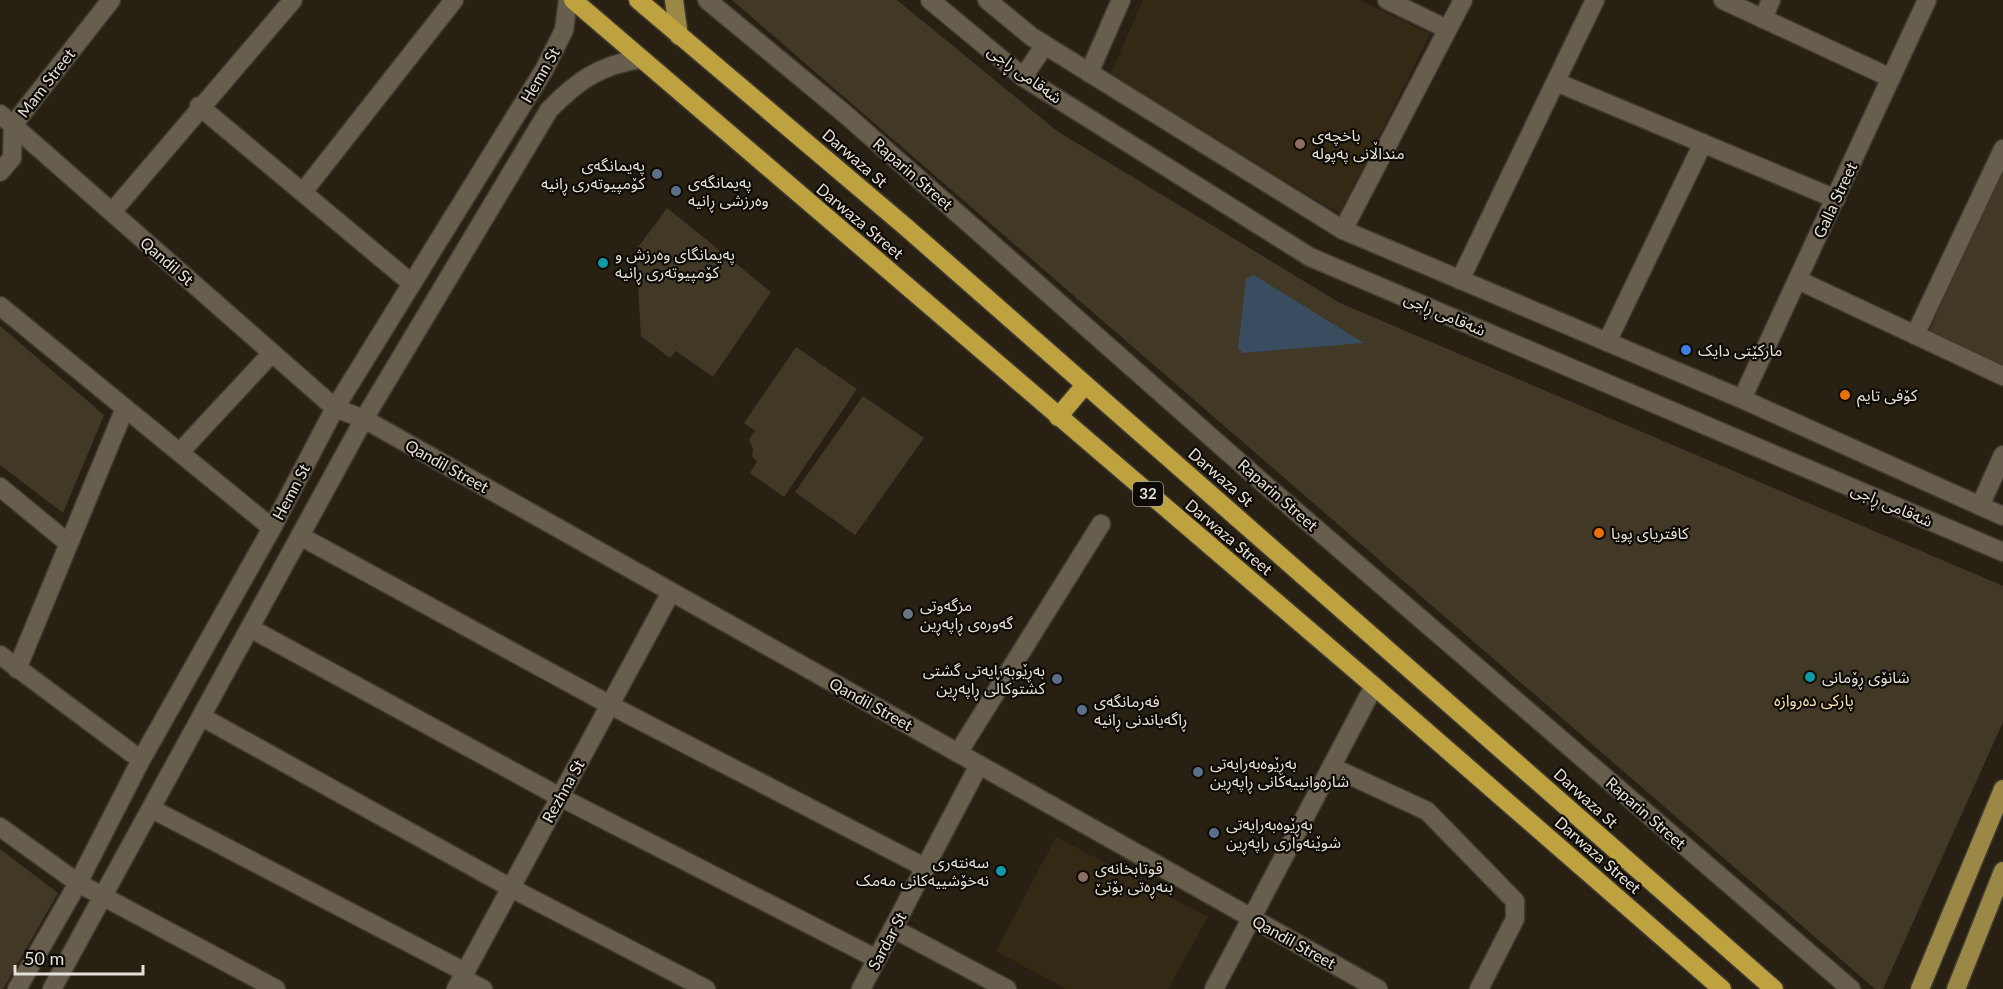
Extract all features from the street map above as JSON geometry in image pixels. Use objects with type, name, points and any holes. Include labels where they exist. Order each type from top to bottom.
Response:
[{"type":"highway","name":"Darwaza Street","points":[[573,0],[1374,686],[1722,989]]},
{"type":"highway","name":"Darwaza St","points":[[638,0],[756,98],[1774,989]]},
{"type":"highway","points":[[1058,417],[1085,385]]},
{"type":"main road","points":[[674,0],[680,36]]},
{"type":"main road","points":[[1920,989],[2003,789]]},
{"type":"main road","points":[[1956,989],[2003,871]]},
{"type":"street","name":"Mam Street","points":[[6,165],[6,119],[111,0]]},
{"type":"street","points":[[303,192],[454,0]]},
{"type":"street","name":"Hemn St","points":[[17,989],[78,883],[141,760],[272,528],[335,408],[410,282],[544,70],[564,30],[568,0]]},
{"type":"street","name":"Raparin Street","points":[[707,0],[845,114],[1263,483],[1851,989]]},
{"type":"street","name":"شەقامی ڕاجی","points":[[930,0],[1023,77],[1310,257],[2003,552]]},
{"type":"street","name":"شەقامی ڕاجی","points":[[987,0],[1045,45],[1343,230],[1742,399],[2003,516]]},
{"type":"street","points":[[1089,73],[1121,0]]},
{"type":"street","points":[[1387,0],[1447,29]]},
{"type":"street","points":[[1343,230],[1463,0]]},
{"type":"street","points":[[1460,280],[1594,0]]},
{"type":"street","points":[[1723,0],[1891,78]]},
{"type":"street","points":[[1763,19],[1771,0]]},
{"type":"street","name":"Galla Street","points":[[1742,399],[1927,0]]},
{"type":"street","points":[[112,212],[286,2]]},
{"type":"street","points":[[1023,77],[1045,45]]},
{"type":"street","name":"Hemn St","points":[[54,988],[364,419],[549,110],[563,95],[605,66],[640,59]]},
{"type":"street","points":[[1556,82],[1836,199]]},
{"type":"street","points":[[199,106],[410,282]]},
{"type":"street","name":"Qandil St","points":[[6,119],[335,408]]},
{"type":"street","points":[[6,165],[28,139]]},
{"type":"street","points":[[1607,342],[1703,143]]},
{"type":"street","points":[[1915,335],[2003,148]]},
{"type":"street","points":[[1798,280],[2003,376]]},
{"type":"street","points":[[0,306],[272,528]]},
{"type":"street","points":[[180,452],[272,353]]},
{"type":"street","points":[[17,669],[125,408]]},
{"type":"street","name":"Qandil Street","points":[[335,408],[364,419],[1378,989]]},
{"type":"street","points":[[1980,506],[2003,455]]},
{"type":"street","points":[[0,487],[68,543]]},
{"type":"street","points":[[958,753],[1101,524]]},
{"type":"street","points":[[300,536],[610,705],[926,868]]},
{"type":"street","name":"Rezhna St","points":[[461,980],[671,592]]},
{"type":"street","points":[[250,628],[560,797],[877,959]]},
{"type":"street","points":[[0,655],[141,760]]},
{"type":"street","points":[[1214,989],[1374,686]]},
{"type":"street","points":[[202,717],[511,888],[706,989]]},
{"type":"street","name":"Sardar St","points":[[861,989],[980,765]]},
{"type":"street","points":[[1332,766],[1427,811],[1515,901],[1515,919],[1479,989]]},
{"type":"street","points":[[152,809],[461,980],[483,989]]},
{"type":"street","points":[[0,827],[78,883],[276,989]]},
{"type":"street","points":[[894,929],[1007,989]]},
{"type":"shaded area","name":"باخچەی منداڵانی پەپولە","points":[[1143,0],[1360,0],[1430,34],[1340,214],[1110,75]]},
{"type":"shaded area","name":"قوتابخانەی بنەڕەتی بۆتێ","points":[[1056,837],[1208,917],[1168,989],[1066,989],[996,951]]},
{"type":"green space","name":"پارکی دەروازە","points":[[732,0],[897,0],[1057,131],[1340,303],[2003,586],[2003,722],[1883,989],[1875,989]]},
{"type":"green space","points":[[2003,163],[2003,367],[1929,332]]},
{"type":"green space","points":[[667,208],[771,292],[713,377],[676,351],[670,358],[641,336],[636,250]]},
{"type":"green space","points":[[0,326],[104,415],[63,513],[0,465]]},
{"type":"green space","points":[[796,347],[857,389],[784,497],[750,473],[757,462],[752,456],[753,449],[749,439],[755,431],[744,423]]},
{"type":"green space","points":[[863,396],[924,438],[855,535],[795,492]]},
{"type":"green space","points":[[0,849],[58,893],[3,989],[0,989]]},
{"type":"water","points":[[1254,275],[1364,343],[1243,353],[1238,348],[1246,279]]},
{"type":"place","name":"باخچەی منداڵانی پەپولە","points":[[1300,144]]},
{"type":"place","name":"پەیمانگەی کۆمپیوتەری ڕانیە","points":[[657,174]]},
{"type":"place","name":"پەیمانگەی وەرزشی ڕانیە","points":[[676,191]]},
{"type":"place","name":"پەیمانگای وەرزش و کۆمپیوتەری ڕانیە","points":[[603,263]]},
{"type":"place","name":"مارکێتی دایک","points":[[1686,350]]},
{"type":"place","name":"کۆفی تایم","points":[[1845,395]]},
{"type":"place","name":"کافتریای پویا","points":[[1599,533]]},
{"type":"place","name":"مزگەوتی گەورەی ڕاپەڕین","points":[[908,614]]},
{"type":"place","name":"شانۆی ڕۆمانی","points":[[1810,677]]},
{"type":"place","name":"بەڕێوبەرایەتی گشتی کشتوکاڵی ڕاپەڕین","points":[[1057,679]]},
{"type":"place","name":"فەرمانگەی ڕاگەیاندنی ڕانیە","points":[[1082,710]]},
{"type":"place","name":"بەڕێوەبەرایەتی شارەوانییەکانی ڕاپەڕین","points":[[1198,772]]},
{"type":"place","name":"بەڕێوەبەرایەتی شوێنەواری راپەڕین","points":[[1214,833]]},
{"type":"place","name":"سەنتەری نەخۆشییەکانی مەمک","points":[[1001,871]]},
{"type":"place","name":"قوتابخانەی بنەڕەتی بۆتێ","points":[[1083,877]]}]
